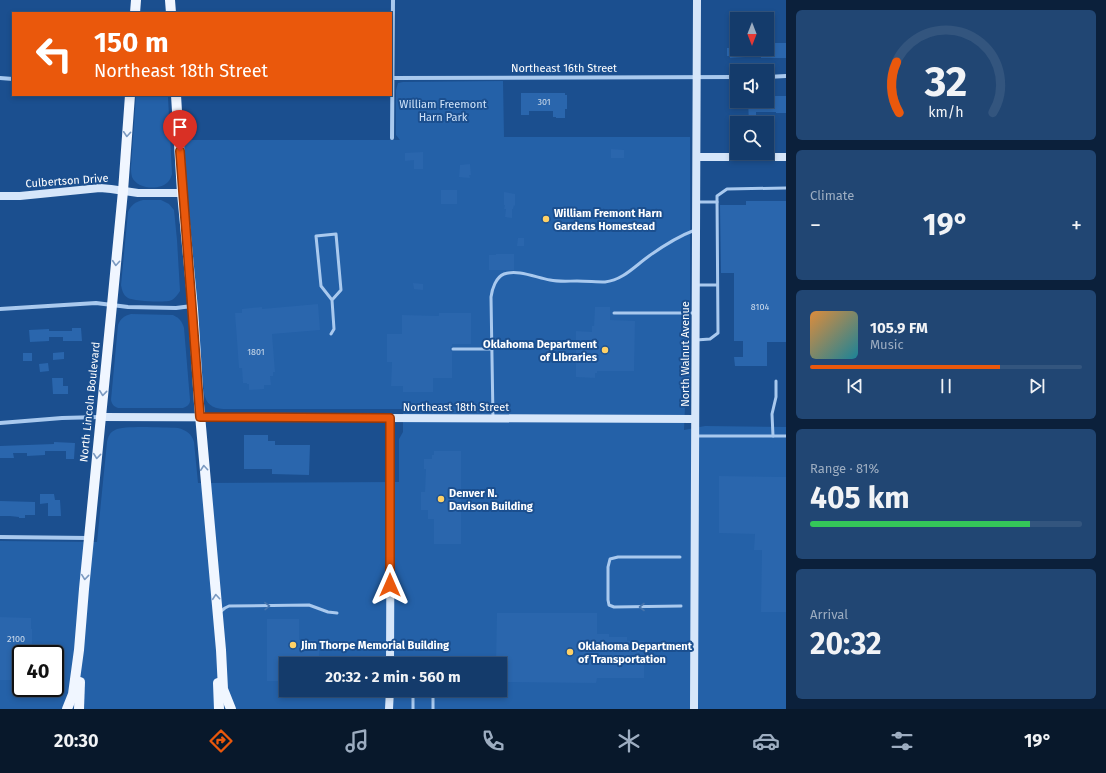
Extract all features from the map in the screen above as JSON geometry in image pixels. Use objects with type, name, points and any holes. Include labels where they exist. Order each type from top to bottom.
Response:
[{"type":"main road","points":[[135,12],[136,0]]},
{"type":"main road","points":[[170,0],[171,12]]},
{"type":"main road","name":"North Lincoln Boulevard","points":[[67,709],[73,694],[79,650],[83,595],[123,191],[130,96]]},
{"type":"main road","points":[[176,96],[182,194],[221,650],[223,689],[231,709]]},
{"type":"main road","points":[[79,650],[79,709]]},
{"type":"main road","points":[[219,709],[218,688],[221,650]]},
{"type":"street","points":[[392,138],[393,0]]},
{"type":"street","name":"North Walnut Avenue","points":[[694,709],[697,0]]},
{"type":"street","points":[[774,76],[786,76]]},
{"type":"street","name":"Northeast 16th Street","points":[[392,78],[730,77]]},
{"type":"street","points":[[0,78],[12,78]]},
{"type":"street","points":[[697,157],[786,157]]},
{"type":"street","name":"Culbertson Drive","points":[[0,196],[20,196],[100,188],[138,194],[182,194]]},
{"type":"street","points":[[0,310],[90,303],[128,307],[176,308],[192,306]]},
{"type":"street","name":"Northeast 18th Street","points":[[0,423],[62,418],[101,417],[695,419]]},
{"type":"street","points":[[390,418],[390,657]]},
{"type":"street","points":[[0,537],[89,538]]},
{"type":"street","points":[[389,709],[390,697]]},
{"type":"lane","points":[[696,340],[710,339],[718,333],[717,196],[726,189],[786,188]]},
{"type":"lane","points":[[696,202],[717,202]]},
{"type":"lane","points":[[493,418],[491,302],[492,293],[500,277],[504,274],[522,274],[562,281],[601,282],[614,280],[625,275],[650,256],[686,233],[696,229]]},
{"type":"lane","points":[[331,334],[334,329],[332,300],[321,286],[316,236],[336,234],[341,290],[332,300]]},
{"type":"lane","points":[[696,285],[717,285]]},
{"type":"lane","points":[[614,312],[696,314]]},
{"type":"lane","points":[[453,349],[492,349]]},
{"type":"lane","points":[[773,436],[772,414],[776,397],[776,381]]},
{"type":"lane","points":[[696,436],[786,436]]},
{"type":"lane","points":[[680,557],[618,557],[610,559],[608,566],[608,603],[611,606],[681,606]]},
{"type":"lane","points":[[218,615],[229,606],[309,605],[328,612],[337,613]]},
{"type":"lane","points":[[413,697],[413,709]]},
{"type":"lane","points":[[433,697],[433,709]]},
{"type":"green space","name":"William Freemont Harn Park","points":[[503,81],[504,137],[690,137],[690,399],[685,406],[684,430],[705,426],[786,427],[786,709],[0,709],[0,541],[97,542],[107,442],[113,431],[120,428],[145,427],[178,428],[186,431],[192,437],[194,442],[198,483],[399,482],[399,439],[403,432],[403,409],[223,409],[210,405],[206,400],[204,393],[189,225],[183,140],[400,140],[396,135],[396,90],[398,83]]},
{"type":"green space","points":[[136,97],[168,97],[172,174],[168,182],[159,187],[154,188],[138,184],[132,176],[131,167]]},
{"type":"green space","points":[[143,200],[161,200],[169,204],[174,210],[180,291],[172,300],[169,301],[143,301],[131,299],[125,295],[122,289],[121,285],[128,212],[130,207]]},
{"type":"green space","points":[[131,314],[173,315],[181,322],[184,328],[190,400],[189,404],[183,408],[118,408],[112,404],[111,400],[118,325],[123,318]]},
{"type":"building","points":[[774,43],[786,43],[786,58],[761,58],[761,56],[774,56]]},
{"type":"building","points":[[727,48],[730,48],[730,56],[727,56]]},
{"type":"building","points":[[730,56],[761,56],[730,58]]},
{"type":"building","points":[[521,93],[565,93],[565,95],[567,95],[567,109],[565,109],[565,118],[553,117],[553,111],[529,111],[529,115],[521,115]]},
{"type":"building","points":[[774,96],[786,96],[786,113],[756,112],[756,116],[749,116],[748,108],[774,108]]},
{"type":"building","points":[[611,149],[624,150],[624,158],[611,158]]},
{"type":"building","points":[[423,152],[423,169],[414,169],[414,160],[405,161],[405,153]]},
{"type":"building","points":[[470,164],[470,178],[459,177],[460,165]]},
{"type":"building","points":[[441,190],[457,190],[457,204],[441,204]]},
{"type":"building","points":[[504,192],[515,194],[515,206],[514,205],[512,209],[512,218],[505,217],[506,209],[504,209]]},
{"type":"building","points":[[746,201],[786,201],[786,342],[767,342],[767,366],[735,366],[734,357],[743,357],[743,341],[734,341],[734,273],[721,273],[720,205],[746,205]]},
{"type":"building","points":[[518,238],[524,238],[524,246],[517,246]]},
{"type":"building","points":[[514,254],[514,270],[489,270],[489,255]]},
{"type":"building","points":[[413,283],[423,284],[423,290],[414,289]]},
{"type":"building","points":[[318,304],[320,330],[272,334],[275,372],[273,372],[273,376],[270,376],[271,385],[264,385],[264,389],[249,390],[249,384],[243,383],[242,368],[239,368],[235,313],[242,313],[242,309],[262,307],[262,309]]},
{"type":"building","name":"Oklahoma Department of LIbraries","points":[[595,307],[610,307],[610,320],[635,321],[634,371],[597,371],[597,373],[595,373],[595,378],[576,377],[576,331],[592,332],[592,326],[594,326]]},
{"type":"building","points":[[439,313],[471,313],[471,344],[452,344],[450,348],[452,352],[452,378],[433,378],[433,392],[403,392],[403,386],[391,386],[392,362],[387,362],[387,334],[402,334],[402,315],[439,316]]},
{"type":"building","points":[[72,328],[81,328],[82,341],[63,341],[63,337],[49,337],[49,341],[30,342],[29,330],[49,329],[49,331],[72,331]]},
{"type":"building","points":[[64,352],[64,359],[53,360],[53,353]]},
{"type":"building","points":[[23,353],[32,353],[32,361],[23,361]]},
{"type":"building","points":[[48,363],[49,371],[40,372],[39,364]]},
{"type":"building","points":[[52,378],[63,378],[63,386],[68,386],[68,394],[53,394]]},
{"type":"building","points":[[244,435],[268,435],[268,441],[275,441],[275,445],[310,445],[309,475],[272,474],[272,469],[244,469]]},
{"type":"building","points":[[54,442],[75,443],[74,459],[66,459],[66,451],[45,451],[45,455],[27,456],[27,453],[13,453],[14,458],[0,458],[0,446],[54,444]]},
{"type":"building","name":"Denver N. Davison Building","points":[[434,451],[461,451],[461,544],[434,544],[434,519],[428,519],[428,510],[421,510],[421,492],[425,492],[426,469],[424,469],[424,459],[432,459]]},
{"type":"building","points":[[719,476],[786,477],[786,612],[761,612],[762,550],[754,550],[755,534],[719,533]]},
{"type":"building","points":[[40,494],[54,494],[55,500],[60,500],[61,516],[48,516],[48,503],[40,504]]},
{"type":"building","points":[[0,501],[35,502],[35,515],[25,515],[25,518],[0,516]]},
{"type":"building","name":"Oklahoma Department of Transportation","points":[[497,613],[597,613],[597,634],[609,634],[609,637],[627,637],[627,641],[644,641],[644,678],[597,678],[596,683],[507,682],[507,657],[496,657]]},
{"type":"building","points":[[0,617],[31,618],[32,645],[12,645],[12,680],[0,680]]},
{"type":"building","name":"Jim Thorpe Memorial Building","points":[[267,619],[299,619],[299,640],[319,640],[319,657],[279,657],[279,681],[267,681]]},
{"type":"place","name":"William Fremont Harn Gardens Homestead","points":[[546,219]]},
{"type":"place","name":"Oklahoma Department of LIbraries","points":[[605,350]]},
{"type":"place","name":"Denver N. Davison Building","points":[[441,499]]},
{"type":"place","name":"Jim Thorpe Memorial Building","points":[[293,645]]},
{"type":"place","name":"Oklahoma Department of Transportation","points":[[570,652]]},
{"type":"route","points":[[180,151],[182,194],[200,417],[390,418],[390,585]]}]
